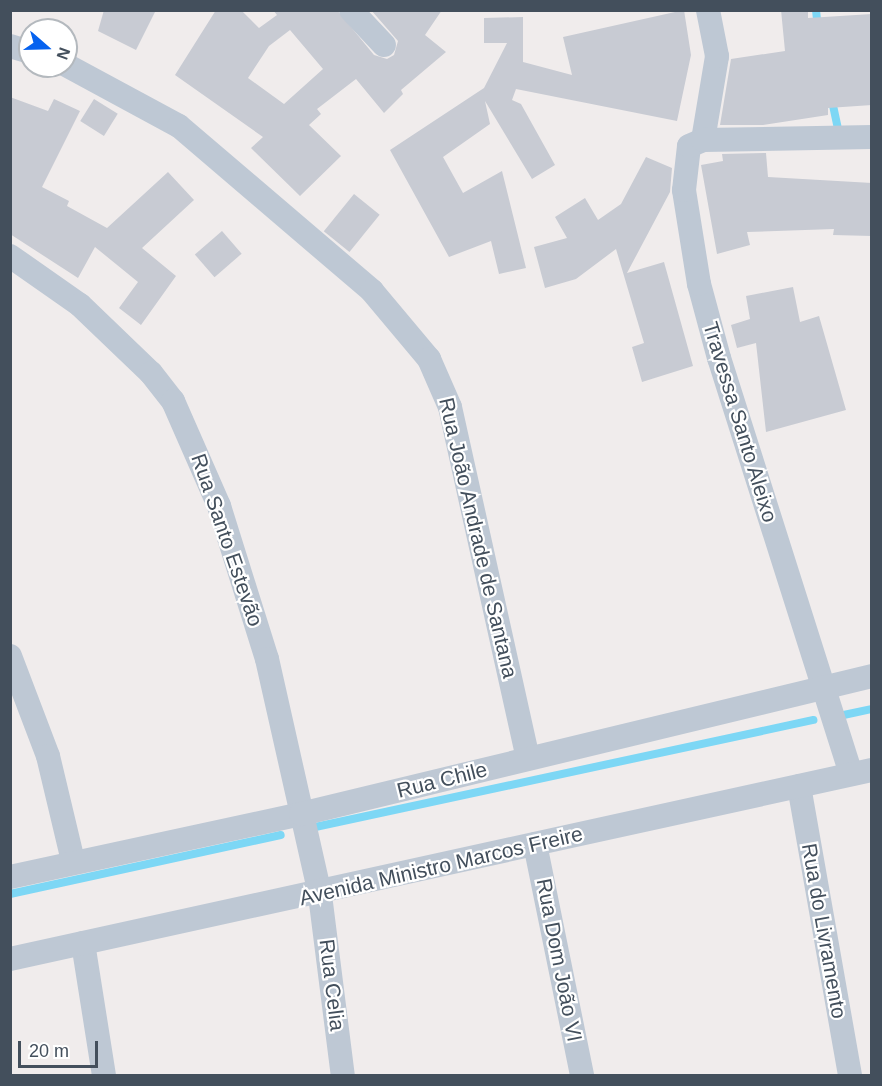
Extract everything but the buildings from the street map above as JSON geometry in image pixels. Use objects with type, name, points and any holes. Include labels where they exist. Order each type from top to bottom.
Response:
[{"type":"street","points":[[351,10],[384,45]]},
{"type":"street","points":[[708,10],[717,56],[703,140],[872,137]]},
{"type":"street","name":"Rua João Andrade de Santana","points":[[78,71],[179,126],[372,291],[429,359],[450,407],[528,759]]},
{"type":"street","name":"Travessa Santo Aleixo","points":[[703,140],[689,146],[684,190],[699,284],[823,685],[861,772]]},
{"type":"street","name":"Rua Santo Estevão","points":[[10,256],[80,305],[173,401],[219,506],[263,648],[320,895]]},
{"type":"street","points":[[10,656],[48,756],[73,861]]},
{"type":"street","name":"Rua Chile","points":[[10,877],[73,861],[301,814],[823,685],[872,676]]},
{"type":"street","name":"Avenida Ministro Marcos Freire","points":[[10,959],[320,895],[535,844],[861,772]]},
{"type":"street","name":"Rua do Livramento","points":[[799,786],[850,1076]]},
{"type":"street","name":"Rua Dom João VI","points":[[535,844],[582,1076]]},
{"type":"street","name":"Rua Celia","points":[[320,895],[344,1076]]},
{"type":"street","points":[[83,943],[104,1076]]},
{"type":"waterway","points":[[816,10],[818,28]]},
{"type":"waterway","points":[[831,96],[839,133]]},
{"type":"waterway","points":[[839,716],[872,709]]},
{"type":"waterway","points":[[306,829],[813,720]]},
{"type":"waterway","points":[[10,894],[281,835]]}]
